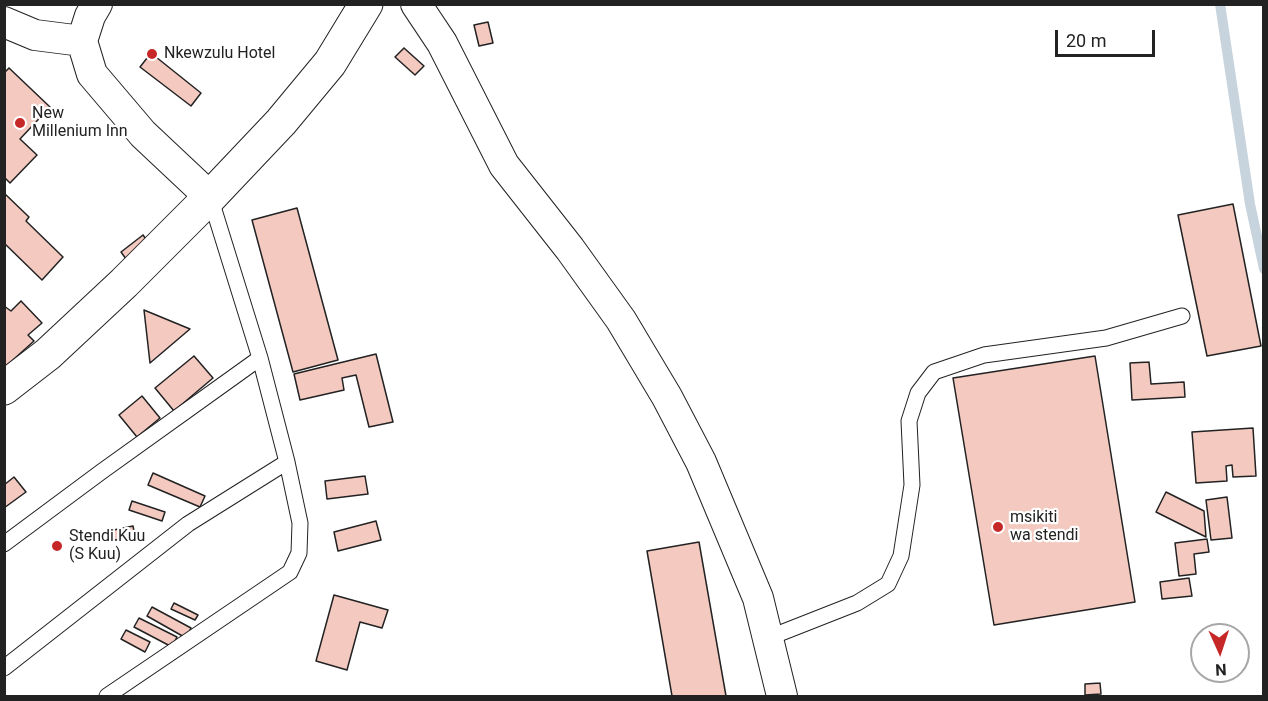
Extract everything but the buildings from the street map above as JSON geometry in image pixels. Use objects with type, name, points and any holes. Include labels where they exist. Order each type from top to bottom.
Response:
[{"type":"main road","points":[[4,388],[48,354],[107,299],[210,197],[281,122],[330,63],[366,4]]},
{"type":"street","points":[[97,4],[90,16],[82,41],[92,74],[143,134],[210,197]]},
{"type":"street","points":[[416,4],[442,43],[504,165],[570,249],[621,320],[667,397],[701,462],[758,598],[782,696]]},
{"type":"street","points":[[9,30],[82,41]]},
{"type":"lane","points":[[107,696],[290,572],[299,553],[300,523],[287,462],[260,358],[210,197]]},
{"type":"lane","points":[[768,638],[857,603],[888,584],[901,556],[912,485],[909,422],[918,393],[934,372],[984,355],[1106,338],[1182,316]]},
{"type":"lane","points":[[4,544],[260,358]]},
{"type":"lane","points":[[4,668],[188,524],[287,462]]},
{"type":"lane","points":[[126,696],[132,680]]},
{"type":"waterway","points":[[1220,4],[1250,204],[1264,269]]},
{"type":"place","name":"Nkewzulu Hotel","points":[[152,54]]},
{"type":"place","name":"New Millenium Inn","points":[[20,123]]},
{"type":"place","name":"msikiti wa stendi","points":[[998,527]]},
{"type":"place","name":"Stendi Kuu (S Kuu)","points":[[57,546]]}]
